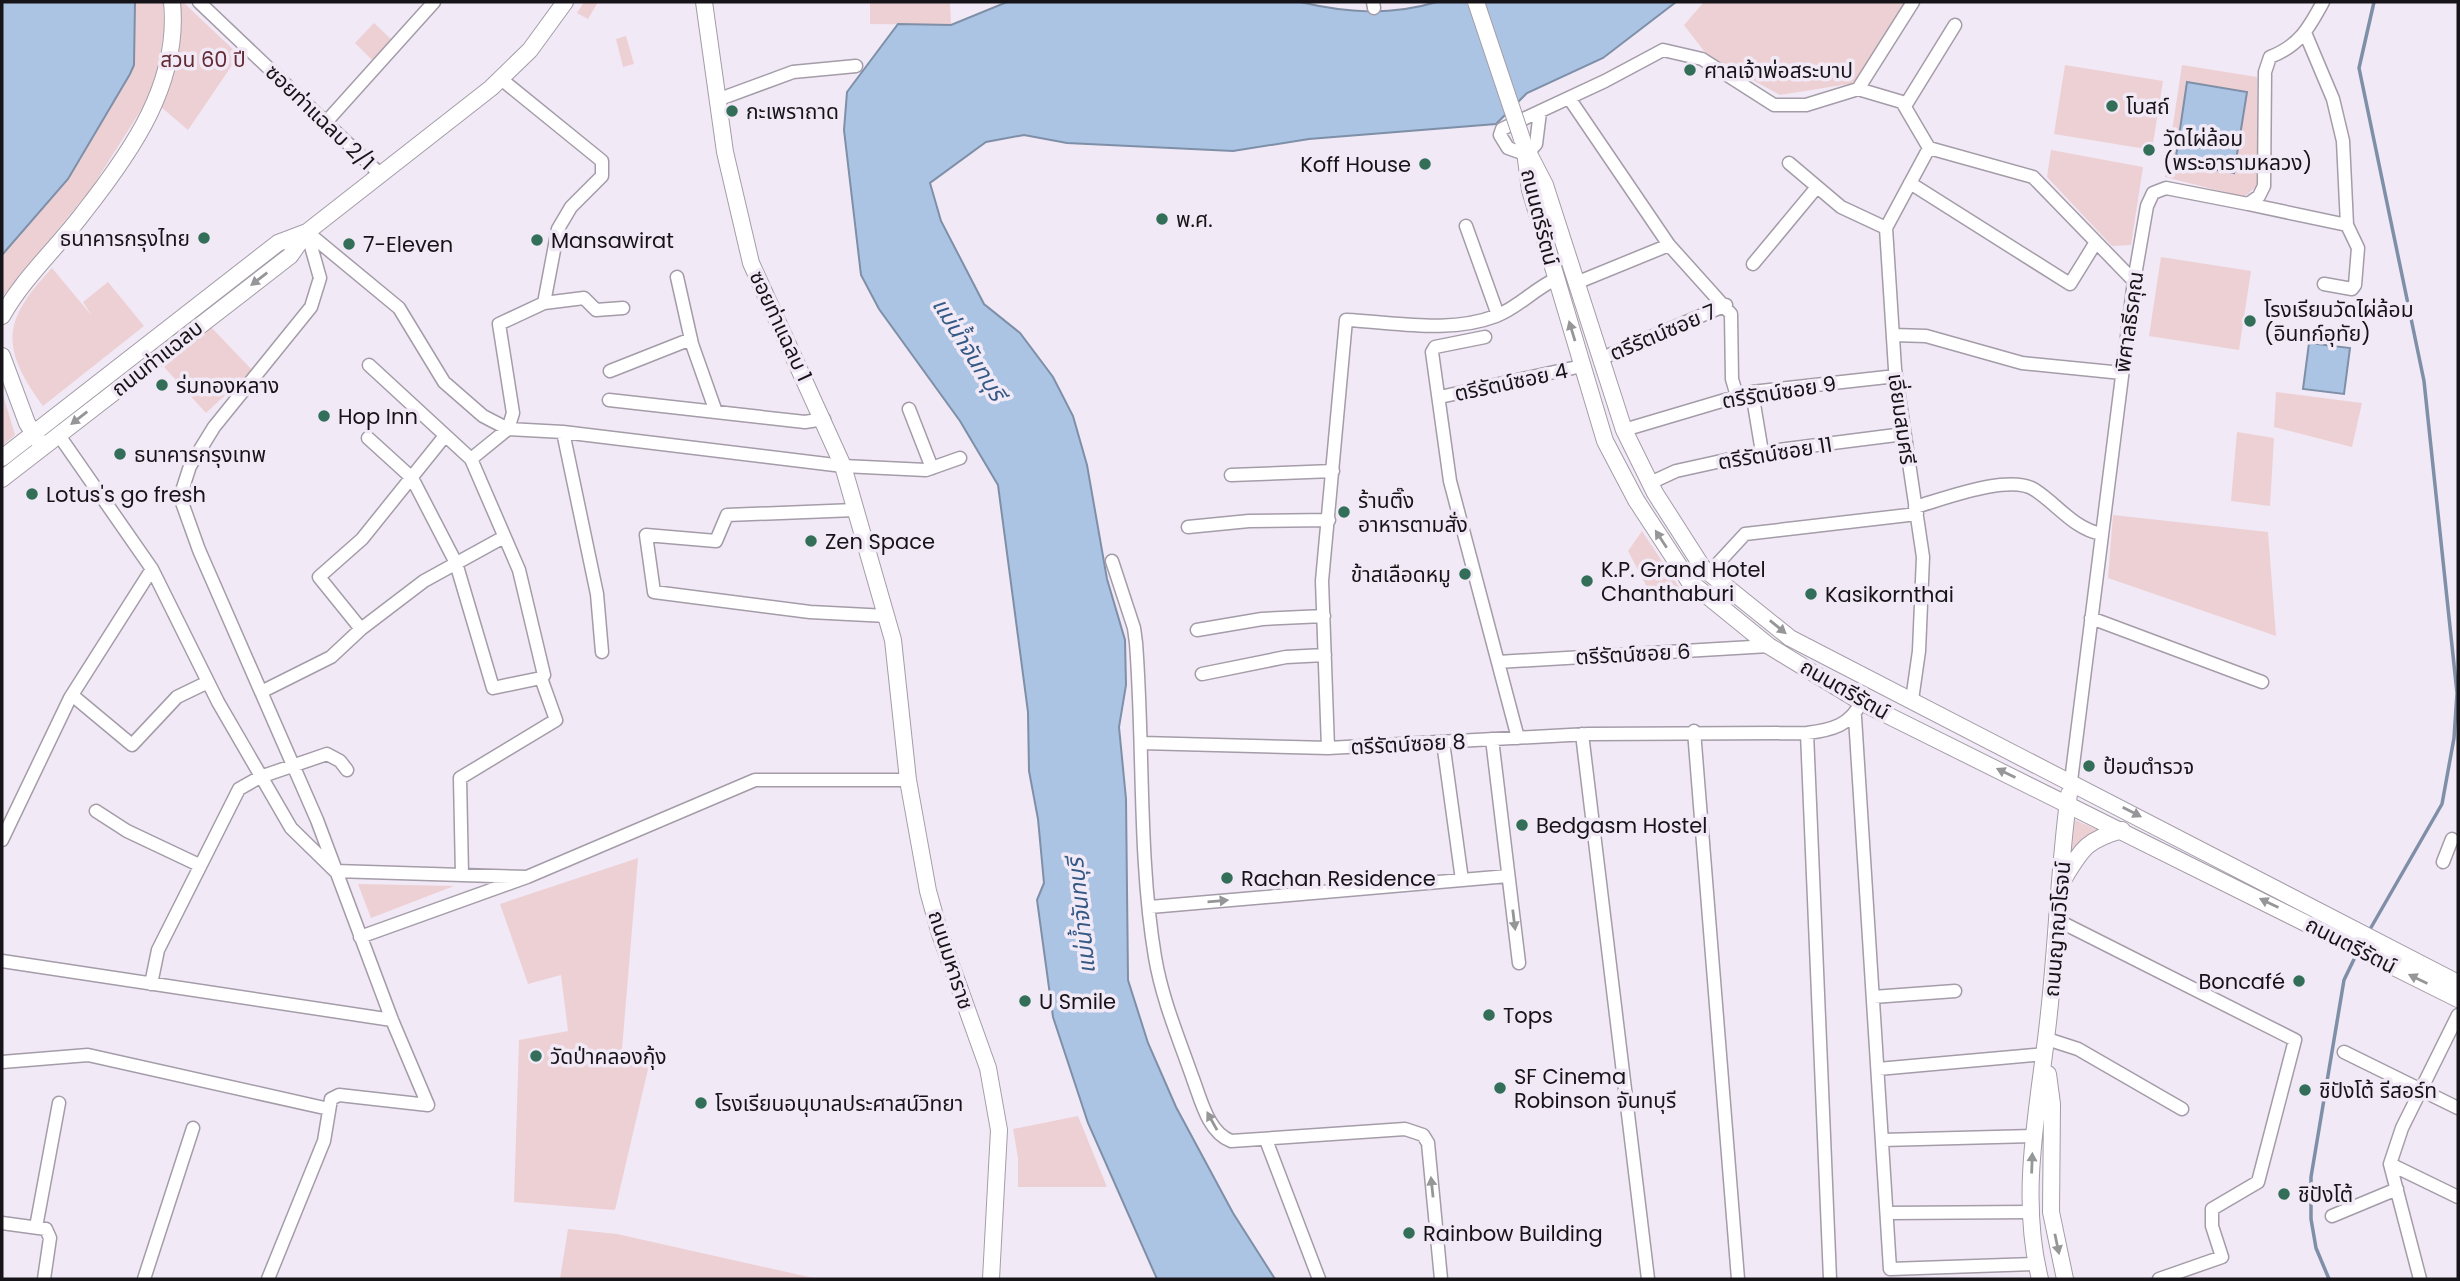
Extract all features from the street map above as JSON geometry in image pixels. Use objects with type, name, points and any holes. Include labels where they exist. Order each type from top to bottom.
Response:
[{"type":"main road","points":[[2,316],[19,286],[84,213],[142,129],[164,85],[175,29],[172,2]]},
{"type":"main road","name":"ถนนท่าแฉลบ","points":[[2,479],[290,256],[307,232],[501,79],[530,50],[565,2]]},
{"type":"main road","name":"ซอยท่าแฉลบ 1","points":[[705,2],[717,100],[751,263],[844,466],[893,640]]},
{"type":"main road","name":"ถนนตรีรัตน์","points":[[1476,2],[1525,148],[1545,185],[1624,430],[1650,483],[1709,573],[1790,638],[2071,781],[2382,952],[2458,999]]},
{"type":"main road","name":"ถนนตรีรัตน์","points":[[1525,148],[1530,190],[1605,441],[1636,500],[1689,581],[1769,646],[1858,709],[2068,803],[2333,927]]},
{"type":"main road","name":"ถนนท่าแฉลบ","points":[[2,458],[278,243],[307,232]]},
{"type":"main road","points":[[2,356],[34,433],[43,447]]},
{"type":"main road","name":"ถนนมหาราช","points":[[893,640],[908,780],[928,891],[988,1068],[999,1130],[991,1279]]},
{"type":"main road","name":"ถนนญาณวิโรจน์","points":[[2038,1272],[2030,1212],[2033,1136],[2046,1047],[2071,781]]},
{"type":"main road","points":[[2062,882],[2085,845],[2096,837],[2122,830]]},
{"type":"main road","name":"ถนนตรีรัตน์","points":[[2382,952],[2458,983]]},
{"type":"main road","name":"ถนนญาณวิโรจน์","points":[[2046,1047],[2052,1104],[2051,1212],[2064,1279]]},
{"type":"street","name":"ซอยท่าแฉลบ 2/1","points":[[199,2],[380,174]]},
{"type":"street","points":[[327,121],[434,2]]},
{"type":"street","points":[[1858,89],[1913,2]]},
{"type":"street","points":[[2248,204],[2259,196],[2264,186],[2265,72],[2270,57],[2284,52],[2306,35],[2323,2]]},
{"type":"street","points":[[1905,106],[1955,25]]},
{"type":"street","points":[[2306,35],[2333,99],[2343,141],[2347,225],[2358,248],[2355,285],[2351,289],[2324,284]]},
{"type":"street","points":[[1540,112],[1536,144],[1525,148],[1504,145],[1500,132],[1663,50],[1702,59],[1774,105],[1806,105],[1858,89],[1902,102],[1928,148],[2033,177],[2134,281]]},
{"type":"street","points":[[717,100],[793,72],[856,66]]},
{"type":"street","points":[[501,79],[602,161],[602,176],[570,207],[558,229],[544,303]]},
{"type":"street","points":[[1569,99],[1669,245],[1726,305],[1731,314],[1732,379],[1737,396]]},
{"type":"street","points":[[1789,163],[1841,207],[1886,228],[1928,148]]},
{"type":"street","points":[[1910,183],[2070,284],[2096,242]]},
{"type":"street","points":[[1753,264],[1817,187]]},
{"type":"street","name":"พิศาลธีรคุณ","points":[[2071,781],[2134,281],[2147,206],[2153,193],[2166,188],[2248,204]]},
{"type":"street","points":[[2248,204],[2347,225]]},
{"type":"street","points":[[1466,226],[1498,315],[1556,279]]},
{"type":"street","name":"เอี่ยมสมศรี","points":[[1886,228],[1896,376],[1923,557],[1919,651],[1912,700]]},
{"type":"street","points":[[307,232],[399,309],[444,382],[483,415],[509,429],[564,432],[844,466],[932,467],[960,458]]},
{"type":"street","points":[[268,1279],[324,1141],[331,1099],[339,1095],[428,1105],[392,1020],[294,767],[199,550],[180,497],[190,466],[214,427],[311,307],[320,278],[307,232]]},
{"type":"street","points":[[1576,283],[1669,245]]},
{"type":"street","points":[[677,277],[691,339],[716,412]]},
{"type":"street","points":[[471,459],[509,429],[513,413],[499,324],[544,303],[584,298],[596,310],[622,308]]},
{"type":"street","name":"ตรีรัตน์ซอย 7","points":[[1600,359],[1726,305]]},
{"type":"street","name":"ตรีรัตน์ซอย 8","points":[[1498,315],[1457,324],[1420,326],[1346,320],[1322,581],[1328,748],[1582,734],[1694,731],[1807,733],[1831,730],[1858,709]]},
{"type":"street","points":[[1893,335],[1926,336],[2022,363],[2122,373]]},
{"type":"street","points":[[1485,337],[1432,349],[1450,481],[1518,738]]},
{"type":"street","points":[[610,372],[691,339]]},
{"type":"street","points":[[369,366],[471,459],[519,570],[544,675],[541,678],[556,720],[460,778],[462,875]]},
{"type":"street","name":"ตรีรัตน์ซอย 4","points":[[1440,397],[1582,366]]},
{"type":"street","name":"ตรีรัตน์ซอย 9","points":[[1624,430],[1752,392],[1896,376]]},
{"type":"street","points":[[1752,392],[1762,452]]},
{"type":"street","points":[[609,400],[805,422],[824,419]]},
{"type":"street","points":[[909,409],[932,467]]},
{"type":"street","points":[[564,432],[597,594],[603,652]]},
{"type":"street","name":"ตรีรัตน์ซอย 11","points":[[1650,483],[1676,471],[1762,452],[1903,434]]},
{"type":"street","points":[[58,435],[152,569],[208,682],[291,828],[335,871],[527,877]]},
{"type":"street","points":[[361,629],[319,578],[362,539],[444,437]]},
{"type":"street","points":[[368,438],[412,478],[456,563],[494,688],[541,678]]},
{"type":"street","points":[[1231,475],[1333,471]]},
{"type":"street","points":[[1709,573],[1745,534],[1916,510],[2014,483],[2035,490],[2084,529],[2101,534]]},
{"type":"street","points":[[855,510],[727,515],[716,541],[646,535],[654,592],[810,612],[887,615]]},
{"type":"street","points":[[1188,527],[1249,521],[1329,520]]},
{"type":"street","points":[[261,692],[331,657],[361,629],[424,581],[504,537]]},
{"type":"street","points":[[1112,561],[1134,628],[1155,957],[1166,1000],[1211,1123],[1223,1138],[1231,1141],[1405,1129],[1423,1135],[1428,1143],[1441,1279]]},
{"type":"street","points":[[2,840],[72,695],[152,569]]},
{"type":"street","points":[[1197,630],[1262,619],[1324,616]]},
{"type":"street","points":[[2091,618],[2262,682]]},
{"type":"street","name":"ตรีรัตน์ซอย 6","points":[[1498,662],[1769,646]]},
{"type":"street","points":[[1202,674],[1286,657],[1325,654]]},
{"type":"street","points":[[132,745],[177,697],[208,682]]},
{"type":"street","points":[[72,695],[143,755]]},
{"type":"street","points":[[1858,709],[1889,1269],[2038,1272]]},
{"type":"street","points":[[1694,731],[1738,1279]]},
{"type":"street","points":[[1807,733],[1830,1279]]},
{"type":"street","points":[[1582,734],[1648,1279]]},
{"type":"street","points":[[1492,739],[1519,963]]},
{"type":"street","points":[[1443,742],[1462,880]]},
{"type":"street","points":[[1142,743],[1328,748]]},
{"type":"street","points":[[151,984],[158,950],[239,789],[260,777],[327,754],[340,761],[347,770]]},
{"type":"street","points":[[360,937],[527,877],[755,779],[908,780]]},
{"type":"street","points":[[96,811],[127,831],[199,864]]},
{"type":"street","points":[[2443,862],[2452,839]]},
{"type":"street","points":[[1150,907],[1508,876]]},
{"type":"street","points":[[2059,921],[2295,1040],[2258,1182],[2212,1209],[2212,1226],[2221,1256],[2159,1279]]},
{"type":"street","points":[[2,961],[392,1020]]},
{"type":"street","points":[[1873,997],[1955,991]]},
{"type":"street","points":[[2420,1279],[2390,1164],[2402,1128],[2458,1015]]},
{"type":"street","points":[[1878,1069],[2046,1047],[2078,1049],[2182,1109]]},
{"type":"street","points":[[2344,1052],[2458,1108]]},
{"type":"street","points":[[2,1062],[88,1055],[329,1109]]},
{"type":"street","points":[[36,1227],[59,1102]]},
{"type":"street","points":[[144,1279],[193,1128]]},
{"type":"street","points":[[1882,1140],[2033,1136]]},
{"type":"street","points":[[1266,1140],[1319,1279]]},
{"type":"street","points":[[2390,1164],[2458,1196]]},
{"type":"street","points":[[2332,1216],[2397,1189]]},
{"type":"street","points":[[1887,1213],[2030,1212]]},
{"type":"street","points":[[2,1223],[46,1229],[50,1238],[44,1279]]},
{"type":"green space","points":[[2,2],[163,2],[164,30],[155,88],[91,189],[2,297]]},
{"type":"green space","name":"สวน 60 ปี","points":[[178,2],[183,2],[239,55],[188,130],[161,107],[176,56]]},
{"type":"green space","points":[[584,2],[598,2],[588,19],[577,13]]},
{"type":"green space","points":[[870,2],[950,2],[951,25],[870,24]]},
{"type":"green space","points":[[1704,2],[1905,2],[1855,83],[1780,95],[1707,55],[1684,25]]},
{"type":"green space","points":[[374,23],[393,41],[373,61],[355,43]]},
{"type":"green space","points":[[626,36],[634,64],[623,67],[616,39]]},
{"type":"green space","points":[[2065,65],[2163,81],[2152,150],[2054,134]]},
{"type":"green space","points":[[2182,65],[2257,77],[2257,186],[2244,197],[2165,177]]},
{"type":"green space","points":[[2051,150],[2143,167],[2131,245],[2112,246],[2047,177]]},
{"type":"green space","points":[[2161,257],[2251,271],[2239,350],[2149,336]]},
{"type":"green space","points":[[52,268],[92,316],[83,302],[108,282],[144,326],[43,406],[19,367],[13,335],[23,304]]},
{"type":"green space","points":[[211,327],[252,370],[206,413],[164,367]]},
{"type":"green space","points":[[2,391],[15,435],[2,446]]},
{"type":"green space","points":[[2276,392],[2362,403],[2352,447],[2274,427]]},
{"type":"green space","points":[[2237,432],[2274,438],[2270,506],[2231,501]]},
{"type":"green space","points":[[2113,515],[2268,532],[2276,636],[2108,578]]},
{"type":"green space","points":[[1642,531],[1679,587],[1647,587],[1628,551]]},
{"type":"green space","points":[[2075,820],[2101,831],[2082,839],[2071,857]]},
{"type":"green space","points":[[638,858],[622,1049],[652,1052],[615,1210],[514,1202],[519,1040],[568,1031],[561,975],[528,984],[500,904]]},
{"type":"green space","points":[[358,884],[454,886],[371,918]]},
{"type":"green space","points":[[1078,1116],[1107,1187],[1018,1187],[1018,1158],[1013,1129]]},
{"type":"green space","points":[[568,1229],[617,1234],[818,1279],[560,1279]]},
{"type":"water","points":[[2,2],[135,2],[134,65],[130,74],[68,179],[2,255]]},
{"type":"water","name":"แม่น้ำจันทบุรี","points":[[1007,2],[1300,2],[1335,9],[1385,11],[1437,2],[1676,2],[1603,58],[1527,93],[1496,124],[1309,139],[1233,151],[1067,143],[1024,135],[986,142],[930,183],[941,221],[984,304],[1020,333],[1053,377],[1073,416],[1087,465],[1107,579],[1125,640],[1126,685],[1119,727],[1126,799],[1128,980],[1148,1043],[1176,1107],[1233,1213],[1275,1279],[1157,1279],[1088,1123],[1053,1017],[1037,900],[1044,883],[1038,819],[1029,771],[1028,712],[998,485],[960,421],[879,309],[861,275],[844,130],[847,92],[898,24],[951,25]]},
{"type":"water","points":[[2187,82],[2247,92],[2234,173],[2175,163]]},
{"type":"water","points":[[2309,343],[2350,348],[2344,394],[2303,389]]},
{"type":"waterway","points":[[2369,931],[2442,804],[2454,738],[2457,693],[2424,381],[2359,68],[2374,2]]},
{"type":"waterway","points":[[2329,1279],[2316,1248],[2311,1219],[2311,1177],[2344,980],[2357,953]]},
{"type":"place","name":"ศาลเจ้าพ่อสระบาป","points":[[1690,70]]},
{"type":"place","name":"โบสถ์","points":[[2112,106]]},
{"type":"place","name":"กะเพราถาด","points":[[732,111]]},
{"type":"place","name":"วัดไผ่ล้อม (พระอารามหลวง)","points":[[2149,150]]},
{"type":"place","name":"Koff House","points":[[1425,164]]},
{"type":"place","name":"พ.ศ.","points":[[1162,219]]},
{"type":"place","name":"ธนาคารกรุงไทย","points":[[204,238]]},
{"type":"place","name":"Mansawirat","points":[[537,240]]},
{"type":"place","name":"7-Eleven","points":[[349,244]]},
{"type":"place","name":"โรงเรียนวัดไผ่ล้อม (อินทก์อุทัย)","points":[[2250,321]]},
{"type":"place","name":"ร่มทองหลาง","points":[[162,385]]},
{"type":"place","name":"Hop Inn","points":[[324,416]]},
{"type":"place","name":"ธนาคารกรุงเทพ","points":[[120,454]]},
{"type":"place","name":"Lotus's go fresh","points":[[32,494]]},
{"type":"place","name":"ร้านติ๊ง อาหารตามสั่ง","points":[[1344,512]]},
{"type":"place","name":"Zen Space","points":[[811,541]]},
{"type":"place","name":"ข้าสเลือดหมู","points":[[1465,574]]},
{"type":"place","name":"K.P. Grand Hotel Chanthaburi","points":[[1587,581]]},
{"type":"place","name":"Kasikornthai","points":[[1811,594]]},
{"type":"place","name":"ป้อมตำรวจ","points":[[2089,766]]},
{"type":"place","name":"Bedgasm Hostel","points":[[1522,825]]},
{"type":"place","name":"Rachan Residence","points":[[1227,878]]},
{"type":"place","name":"Boncafé","points":[[2299,981]]},
{"type":"place","name":"U Smile","points":[[1025,1001]]},
{"type":"place","name":"Tops","points":[[1489,1015]]},
{"type":"place","name":"วัดป่าคลองกุ้ง","points":[[536,1056]]},
{"type":"place","name":"SF Cinema Robinson จันทบุรี","points":[[1500,1088]]},
{"type":"place","name":"ชิปังโต้ รีสอร์ท","points":[[2305,1090]]},
{"type":"place","name":"โรงเรียนอนุบาลประศาสน์วิทยา","points":[[701,1103]]},
{"type":"place","name":"ชิปังโต้","points":[[2284,1194]]},
{"type":"place","name":"Rainbow Building","points":[[1409,1233]]}]
